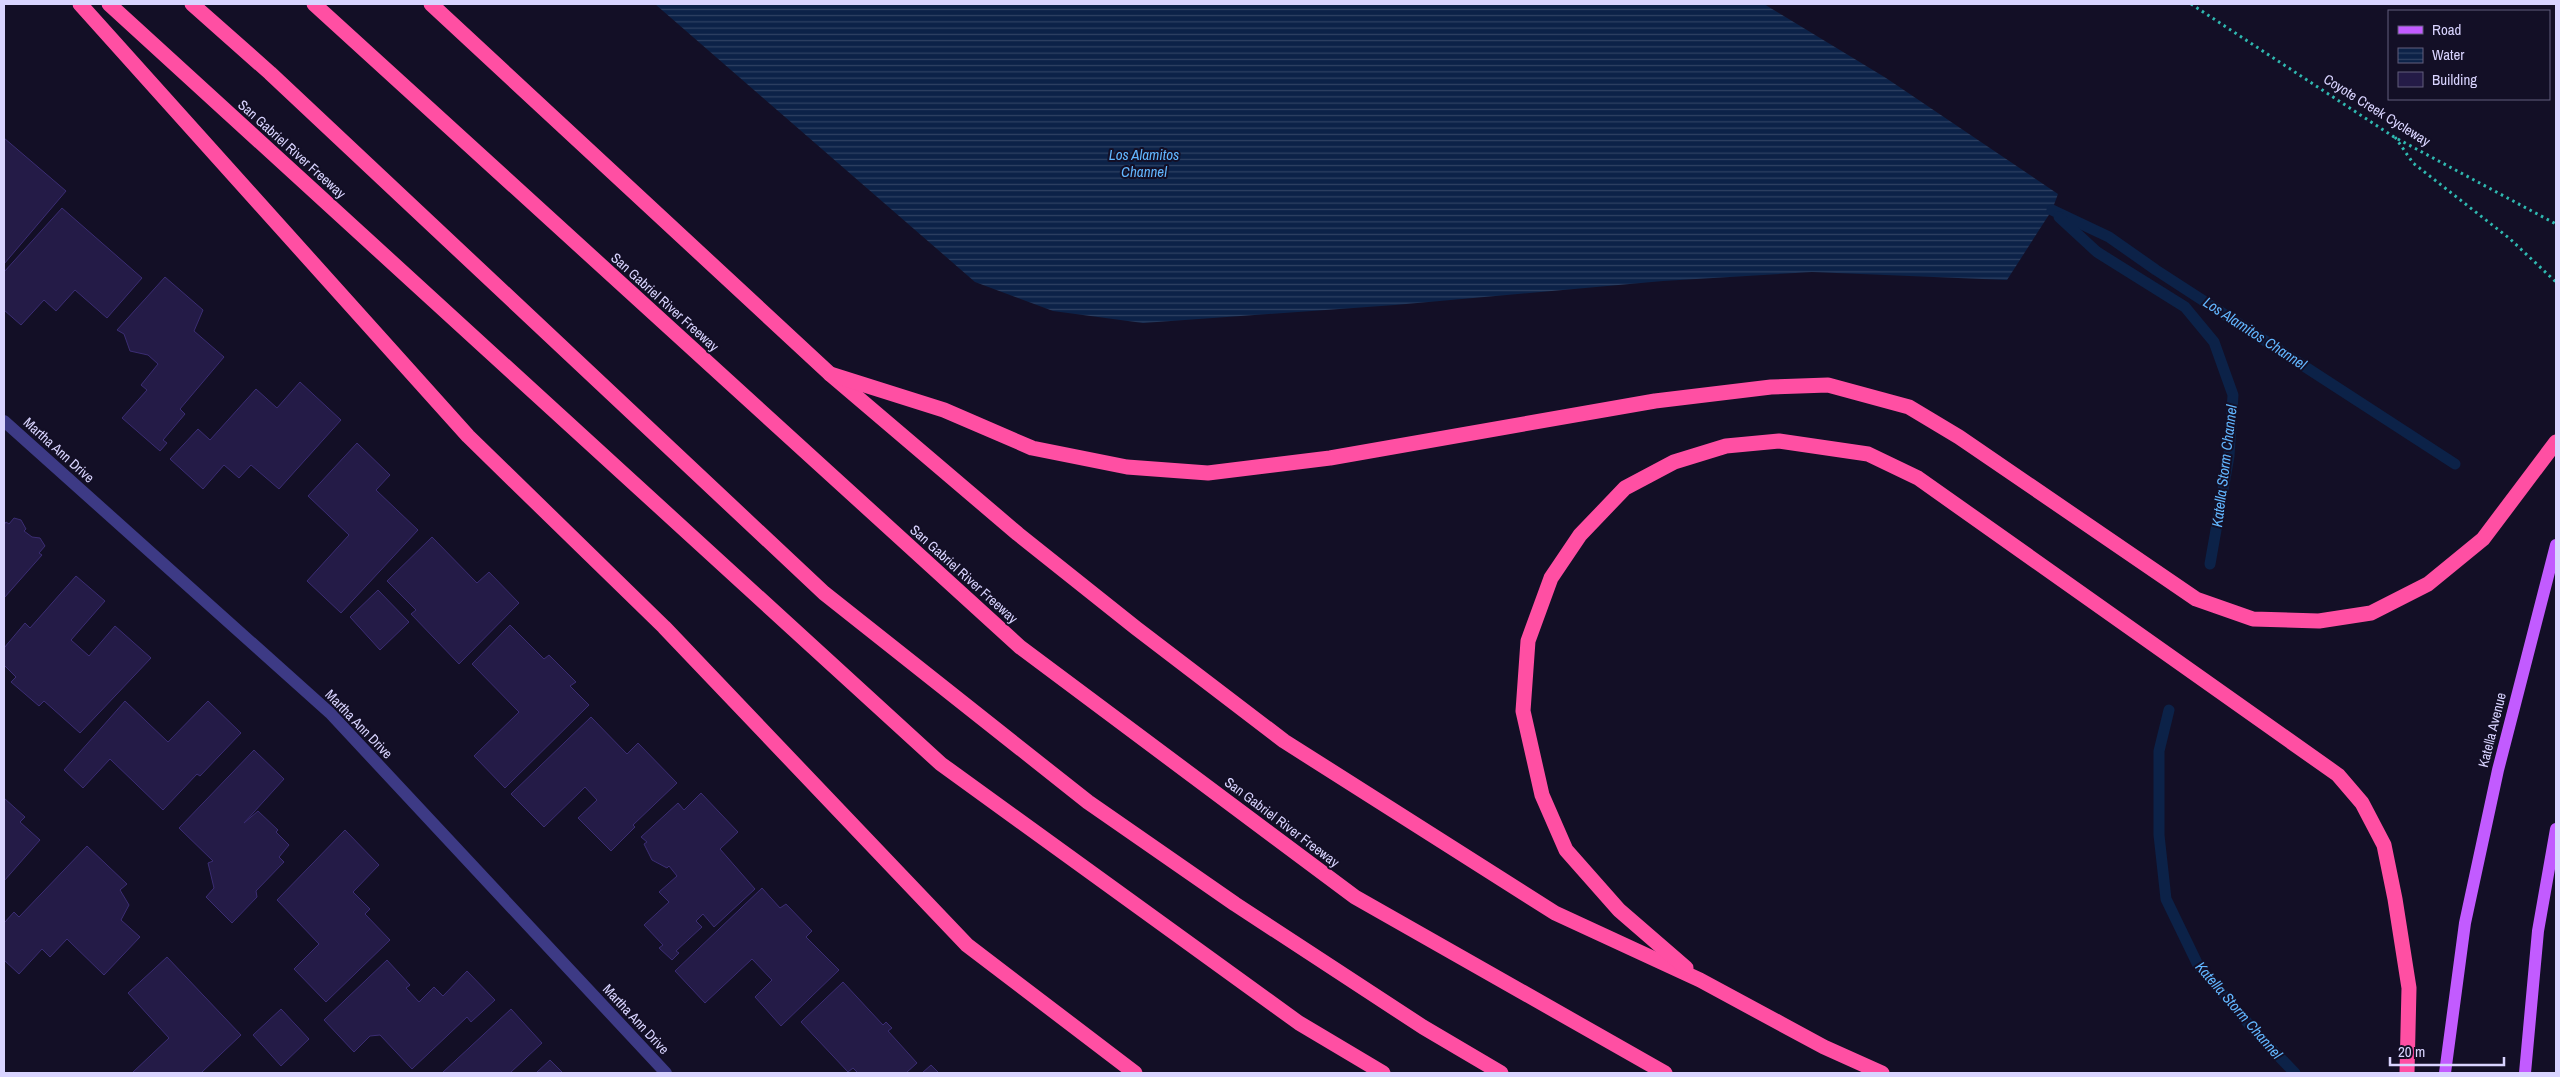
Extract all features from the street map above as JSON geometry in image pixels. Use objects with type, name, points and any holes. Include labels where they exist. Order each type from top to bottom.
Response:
[{"type":"highway","points":[[80,4],[468,436],[664,627],[967,944],[1135,1073]]},
{"type":"highway","name":"San Gabriel River Freeway","points":[[109,4],[941,764],[1299,1023],[1383,1073]]},
{"type":"highway","points":[[192,4],[277,80],[824,593],[1088,802],[1252,915],[1423,1027],[1501,1073]]},
{"type":"highway","name":"San Gabriel River Freeway","points":[[314,4],[1020,647],[1355,897],[1665,1073]]},
{"type":"highway","points":[[431,4],[830,374],[1018,534],[1136,628],[1284,741],[1555,913],[1700,980],[1824,1048],[1882,1073]]},
{"type":"highway","points":[[830,374],[944,410],[1032,448],[1127,467],[1208,474],[1330,458],[1656,401],[1771,386],[1828,385],[1909,407],[1959,437],[2196,599],[2253,619],[2319,621],[2371,613],[2428,584],[2483,539],[2556,442]]},
{"type":"highway","points":[[1700,980],[1619,910],[1566,850],[1542,795],[1523,711],[1528,641],[1551,578],[1580,535],[1625,488],[1674,462],[1726,446],[1779,441],[1806,444],[1868,454],[1918,478],[2338,775],[2362,803],[2384,845],[2396,899],[2409,988],[2407,1073]]},
{"type":"main road","name":"Katella Avenue","points":[[2445,1073],[2465,923],[2498,770],[2556,545]]},
{"type":"main road","points":[[2525,1073],[2538,931],[2556,829]]},
{"type":"street","name":"Martha Ann Drive","points":[[4,421],[330,713],[666,1073]]},
{"type":"path","name":"Coyote Creek Cycleway","points":[[2191,4],[2394,137],[2556,224]]},
{"type":"path","points":[[2394,137],[2413,163],[2508,238],[2556,282]]},
{"type":"water","name":"Los Alamitos Channel","points":[[655,4],[1764,4],[1886,78],[2058,194],[2052,210],[2007,280],[1812,272],[1663,281],[1395,305],[1143,323],[1053,311],[975,282]]},
{"type":"building","points":[[4,138],[66,191],[4,264]]},
{"type":"building","points":[[62,208],[142,278],[107,318],[75,290],[56,311],[44,300],[21,325],[4,310],[4,272]]},
{"type":"building","points":[[165,277],[203,310],[194,331],[224,357],[180,409],[185,414],[163,440],[167,443],[160,451],[122,418],[147,390],[141,385],[158,364],[148,355],[130,351],[124,334],[117,330]]},
{"type":"building","points":[[300,382],[341,420],[279,489],[251,465],[239,478],[224,465],[203,489],[170,459],[198,429],[210,440],[256,389],[277,408]]},
{"type":"building","points":[[357,443],[390,475],[376,490],[418,530],[341,613],[307,581],[349,535],[308,496]]},
{"type":"building","points":[[14,518],[21,520],[26,529],[24,531],[32,537],[40,538],[45,546],[39,553],[42,555],[4,598],[4,525],[6,522],[9,524]]},
{"type":"building","points":[[432,537],[477,583],[489,572],[519,603],[459,664],[411,614],[416,610],[387,581]]},
{"type":"building","points":[[76,576],[105,601],[71,640],[89,656],[115,626],[151,658],[80,733],[44,701],[39,706],[11,682],[16,677],[4,665],[4,648],[25,623],[30,628]]},
{"type":"building","points":[[378,590],[409,622],[380,650],[350,617]]},
{"type":"building","points":[[510,625],[544,659],[549,655],[576,682],[570,686],[589,705],[505,788],[474,756],[519,712],[472,664]]},
{"type":"building","points":[[125,701],[168,742],[208,701],[241,733],[200,776],[197,774],[163,810],[110,759],[83,788],[64,770]]},
{"type":"building","points":[[591,717],[627,754],[638,743],[677,783],[633,825],[635,827],[611,851],[578,818],[597,800],[585,787],[544,827],[511,794]]},
{"type":"building","points":[[254,750],[284,779],[244,823],[258,811],[278,830],[276,832],[289,845],[279,857],[284,862],[256,891],[257,897],[232,923],[206,897],[214,888],[208,863],[213,861],[179,828]]},
{"type":"building","points":[[701,793],[738,832],[720,849],[755,889],[714,927],[703,914],[696,921],[702,927],[676,951],[679,953],[672,960],[659,948],[663,945],[644,925],[669,902],[659,892],[677,876],[669,866],[667,868],[652,860],[644,844],[647,842],[641,837],[678,803],[684,810]]},
{"type":"building","points":[[4,798],[25,817],[20,822],[40,840],[4,881]]},
{"type":"building","points":[[345,830],[379,865],[353,892],[370,909],[365,914],[390,940],[326,1002],[294,969],[319,944],[277,900]]},
{"type":"building","points":[[87,846],[127,884],[120,890],[129,905],[121,920],[140,937],[104,975],[67,939],[50,957],[42,949],[19,974],[4,960],[4,923],[14,912],[19,917]]},
{"type":"building","points":[[762,888],[780,908],[786,904],[812,931],[806,937],[839,970],[781,1026],[755,997],[772,980],[752,959],[705,1003],[675,971]]},
{"type":"building","points":[[167,957],[241,1035],[203,1073],[132,1073],[169,1038],[128,993]]},
{"type":"building","points":[[387,960],[410,985],[406,988],[419,1002],[434,987],[443,996],[467,971],[495,1000],[471,1022],[467,1017],[412,1069],[380,1035],[370,1036],[354,1052],[324,1020]]},
{"type":"building","points":[[843,982],[883,1025],[886,1022],[892,1028],[888,1031],[917,1063],[906,1073],[858,1073],[853,1068],[848,1072],[801,1022]]},
{"type":"building","points":[[281,1009],[309,1039],[281,1066],[253,1035]]},
{"type":"building","points":[[511,1009],[542,1043],[510,1073],[442,1073]]},
{"type":"building","points":[[550,1060],[563,1073],[536,1073]]},
{"type":"building","points":[[931,1065],[939,1073],[922,1073]]},
{"type":"waterway","name":"Los Alamitos Channel","points":[[2052,210],[2109,237],[2156,270],[2455,464]]},
{"type":"waterway","name":"Katella Storm Channel","points":[[2059,217],[2097,252],[2185,307],[2214,342],[2233,395],[2229,456],[2210,564]]},
{"type":"waterway","name":"Katella Storm Channel","points":[[2169,710],[2159,751],[2159,835],[2166,899],[2198,965],[2259,1036],[2295,1073]]}]
